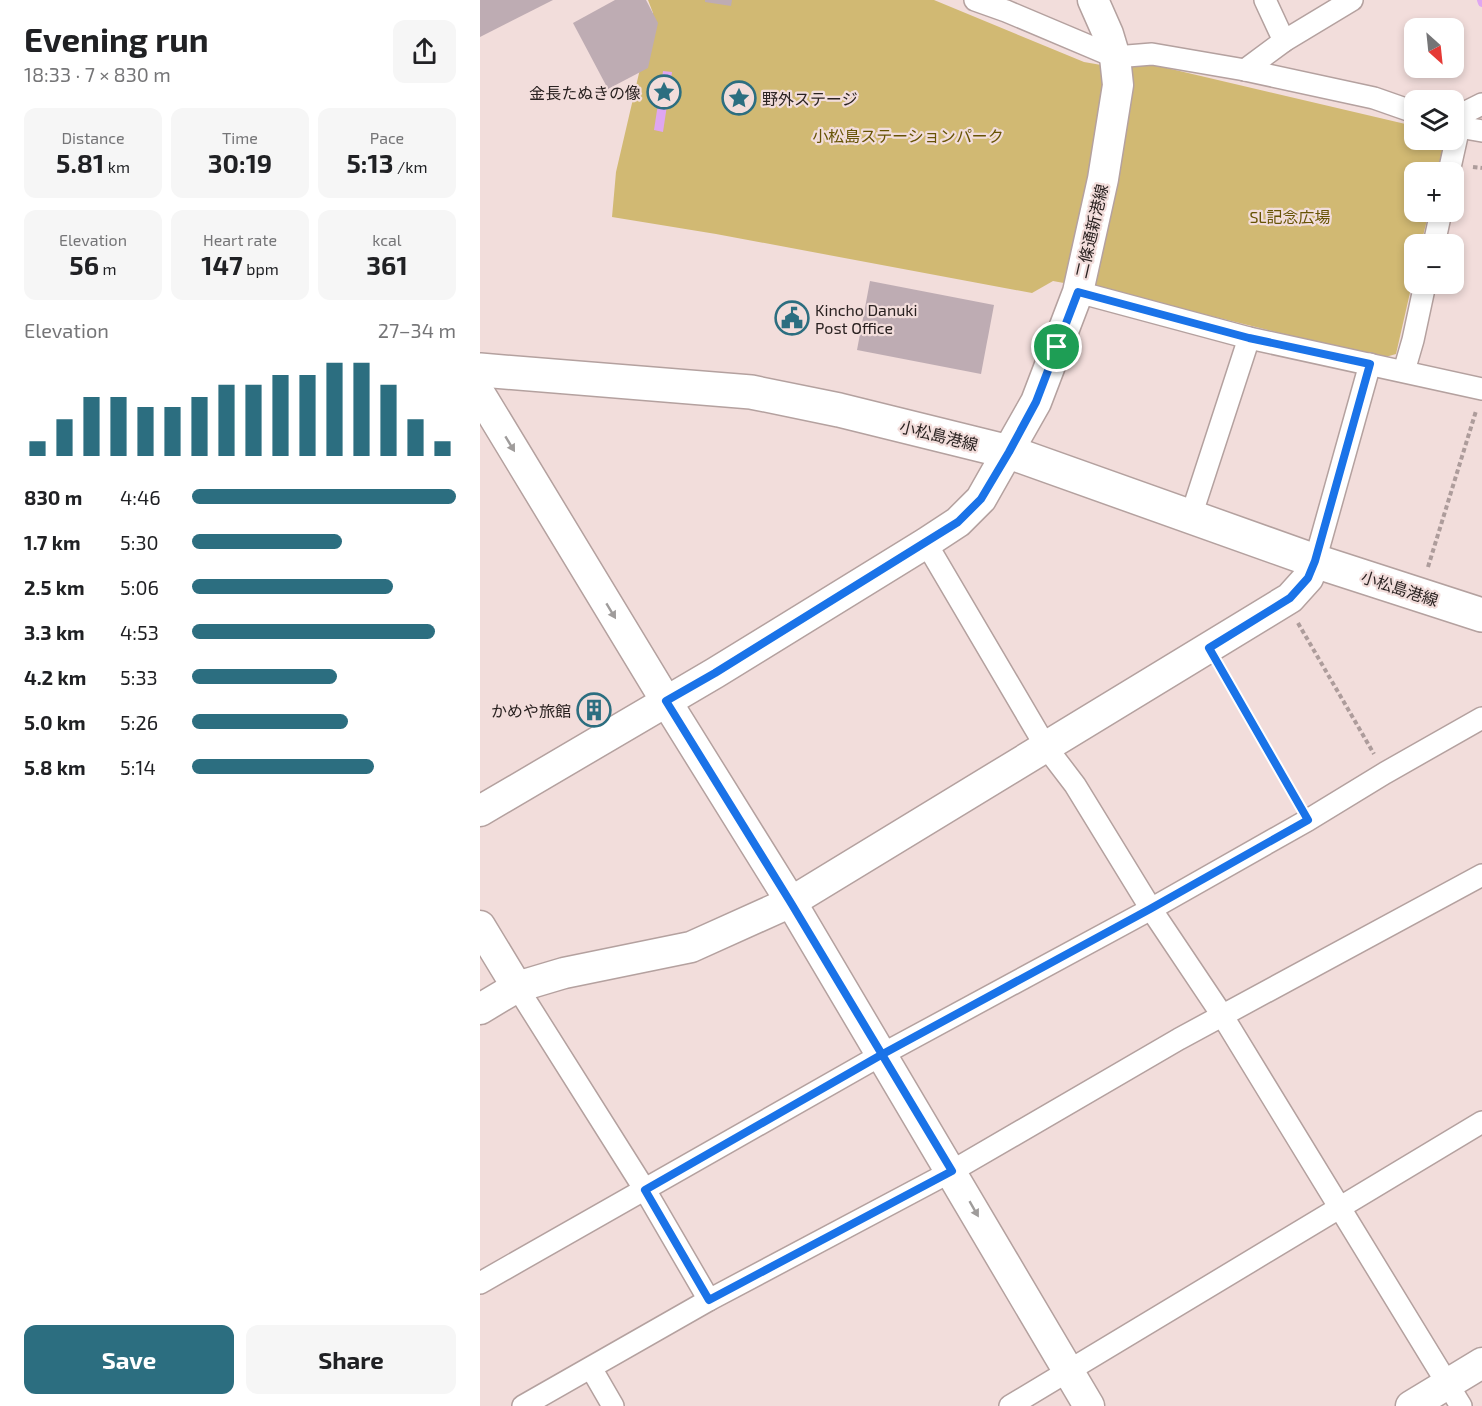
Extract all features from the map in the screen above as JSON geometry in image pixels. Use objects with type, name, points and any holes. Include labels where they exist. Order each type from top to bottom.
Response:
[{"type":"main road","name":"小松島港線","points":[[480,370],[751,392],[839,410],[1009,452],[1315,561],[1482,615]]},
{"type":"street","points":[[975,0],[1115,57],[1152,54],[1245,70],[1374,98],[1404,108]]},
{"type":"street","name":"二條通新港線","points":[[480,811],[715,673],[926,543],[958,522],[981,499],[1036,402],[1078,292],[1103,179],[1118,86],[1115,57],[1093,0]]},
{"type":"street","points":[[1265,0],[1284,41]]},
{"type":"street","points":[[1245,70],[1284,41],[1352,0]]},
{"type":"street","points":[[1464,116],[1468,111],[1482,104]]},
{"type":"street","points":[[1464,128],[1482,131]]},
{"type":"street","points":[[1078,292],[1249,338],[1404,371],[1480,397]]},
{"type":"street","points":[[1404,371],[1423,294]]},
{"type":"street","points":[[1191,516],[1249,338]]},
{"type":"street","points":[[480,1010],[518,987],[564,973],[691,947],[791,903],[1290,598],[1308,578],[1315,561],[1370,364]]},
{"type":"street","points":[[480,394],[791,903],[952,1171],[1089,1406]]},
{"type":"street","points":[[926,543],[1046,747],[1075,785],[1150,909],[1222,1015],[1455,1395]]},
{"type":"street","points":[[480,1283],[881,1055],[1308,820],[1385,772],[1482,718]]},
{"type":"street","points":[[523,1406],[709,1300],[952,1171],[1222,1015],[1481,878]]},
{"type":"street","points":[[480,926],[645,1190],[709,1300]]},
{"type":"street","points":[[1010,1406],[1482,1122]]},
{"type":"street","points":[[1411,1406],[1455,1395],[1482,1363]]},
{"type":"street","points":[[591,1368],[613,1406]]},
{"type":"path","points":[[1419,594],[1480,397]]},
{"type":"path","points":[[1283,603],[1293,614],[1385,772]]},
{"type":"path","points":[[1209,648],[1308,820]]},
{"type":"green space","name":"小松島ステーションパーク","points":[[648,0],[934,0],[1084,62],[1107,66],[1154,65],[1404,124],[1404,150],[1442,150],[1440,162],[1404,162],[1404,222],[1426,222],[1424,234],[1404,234],[1404,294],[1410,294],[1396,354],[1382,358],[1118,293],[1053,281],[1032,293],[612,217],[616,172],[653,13]]},
{"type":"shaded area","points":[[663,71],[672,72],[663,132],[654,130]]},
{"type":"building","points":[[480,0],[553,0],[480,37]]},
{"type":"building","points":[[615,0],[646,0],[658,23],[648,68],[608,89],[573,23]]},
{"type":"building","points":[[705,0],[732,0],[731,6],[705,2]]},
{"type":"building","points":[[870,281],[994,305],[981,374],[857,350]]},
{"type":"building","name":"かめや旅館","points":[[598,700],[604,712],[591,719],[584,708]]},
{"type":"place","name":"金長たぬきの像","points":[[664,92]]},
{"type":"place","name":"野外ステージ","points":[[739,98]]},
{"type":"place","name":"Kincho Danuki Post Office","points":[[792,318]]},
{"type":"place","name":"かめや旅館","points":[[594,710]]},
{"type":"route","points":[[1057,347],[1036,402],[1009,452],[981,499],[958,522],[666,701],[791,903],[881,1055],[952,1171],[709,1300],[645,1190],[881,1055],[1308,820],[1209,648],[1290,598],[1308,578],[1315,561],[1370,364],[1249,338],[1078,292],[1057,347]]},
{"type":"park label","name":"SL記念広場","points":[[1290,216]]}]
